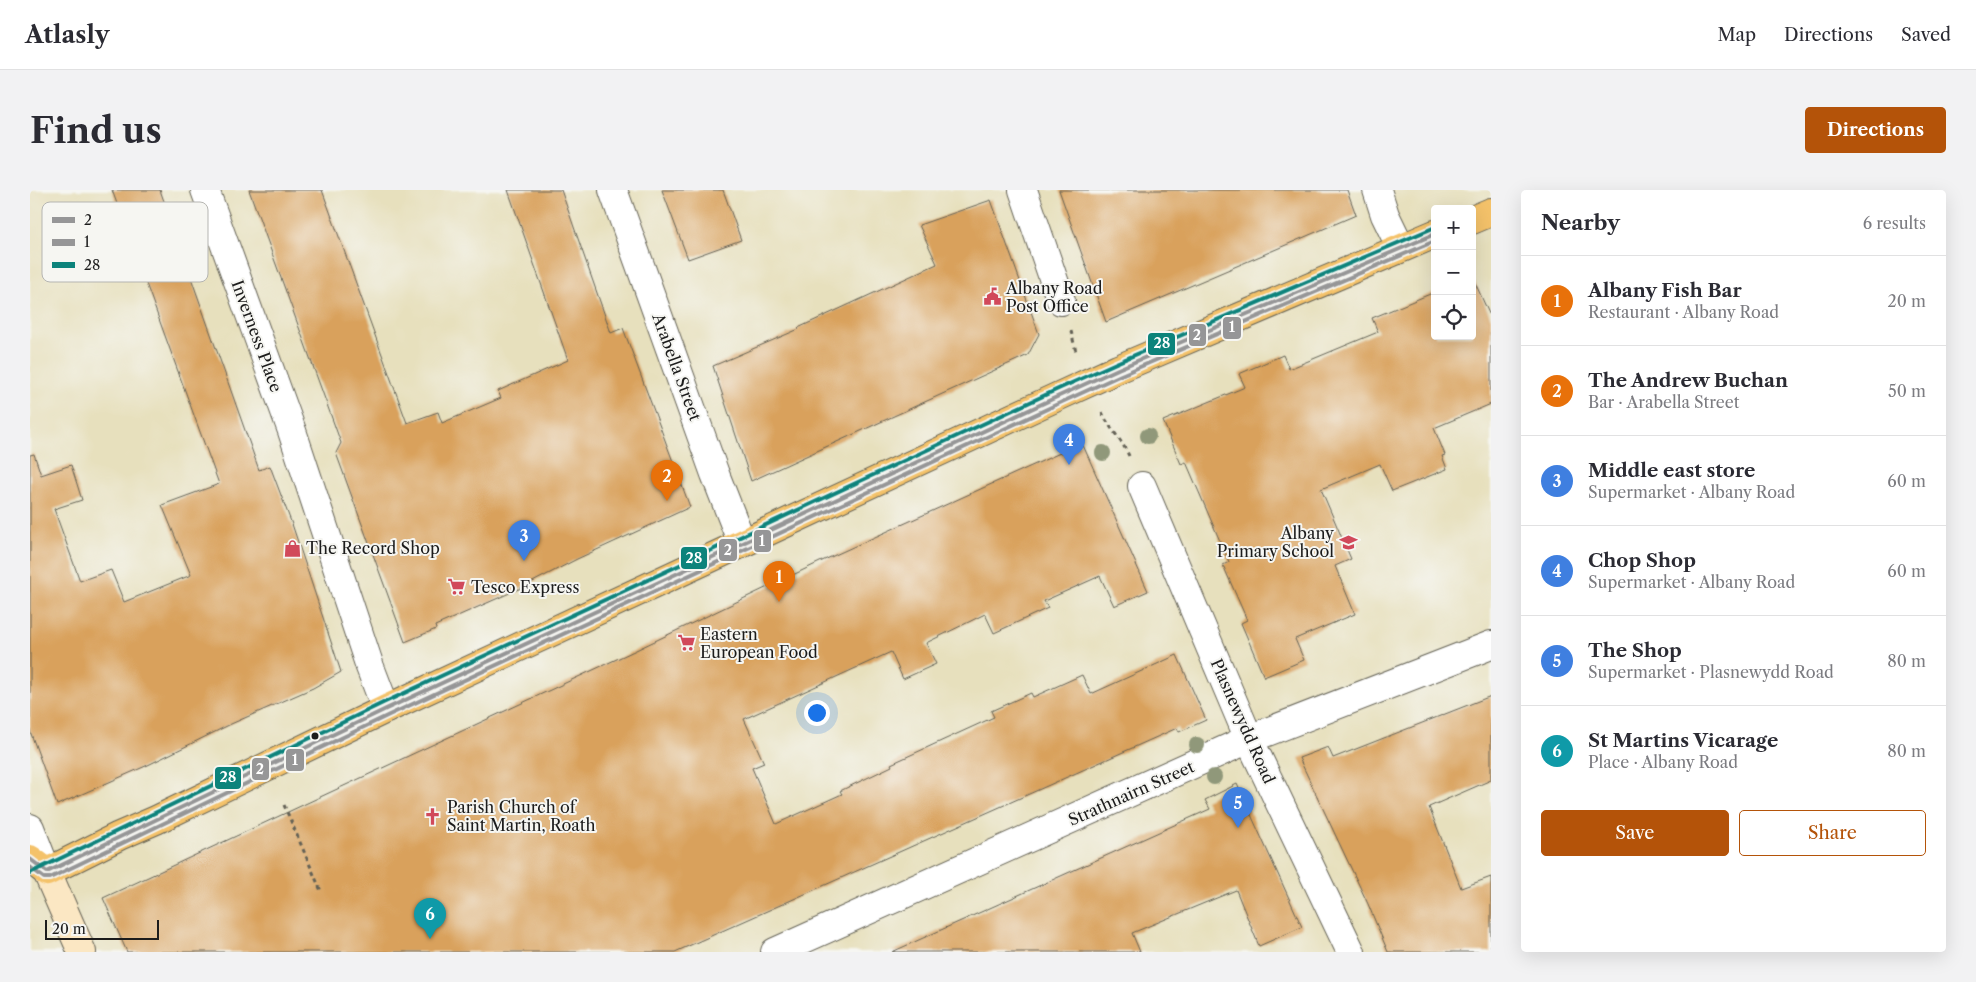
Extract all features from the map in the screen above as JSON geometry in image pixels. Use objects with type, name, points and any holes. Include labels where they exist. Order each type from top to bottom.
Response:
[{"type":"main road","points":[[1476,218],[1491,212]]},
{"type":"main road","points":[[82,952],[36,870],[156,820],[386,709],[1118,369],[1431,236]]},
{"type":"street","name":"Inverness Place","points":[[205,190],[292,431],[370,667],[386,709]]},
{"type":"street","name":"Arabella Street","points":[[613,190],[715,474],[742,543]]},
{"type":"street","points":[[1023,190],[1062,301]]},
{"type":"street","points":[[1377,190],[1385,215],[1401,248]]},
{"type":"street","name":"Plasnewydd Road","points":[[1142,486],[1250,740],[1351,952]]},
{"type":"street","name":"Strathnairn Street","points":[[775,952],[1250,740],[1491,645]]},
{"type":"street","points":[[30,828],[36,870]]},
{"type":"path","points":[[1105,420],[1124,443],[1142,486]]},
{"type":"path","points":[[284,805],[321,891]]},
{"type":"building","points":[[112,190],[160,190],[164,202],[116,202]]},
{"type":"building","points":[[249,190],[322,190],[407,423],[438,412],[442,423],[501,398],[498,391],[568,360],[508,190],[561,190],[611,333],[623,328],[690,507],[577,559],[521,588],[435,626],[436,629],[405,642],[336,453],[341,443]]},
{"type":"building","points":[[662,190],[723,190],[741,240],[688,259]]},
{"type":"building","points":[[1059,190],[1347,190],[1356,215],[1106,322]]},
{"type":"building","points":[[991,200],[1039,334],[1028,355],[751,481],[713,366],[799,329],[937,264],[919,225]]},
{"type":"building","points":[[145,282],[193,282],[259,470],[270,466],[293,527],[341,672],[313,688],[57,805],[30,731],[30,455],[34,454],[41,475],[71,465],[82,500],[54,509],[80,581],[111,570],[124,602],[191,575],[162,505],[219,484]]},
{"type":"building","name":"Albany Primary School","points":[[1476,285],[1491,318],[1491,404],[1434,428],[1445,455],[1442,456],[1447,469],[1392,491],[1380,464],[1321,489],[1351,559],[1335,566],[1355,614],[1295,639],[1304,660],[1264,677],[1241,623],[1247,620],[1223,565],[1229,562],[1186,462],[1181,464],[1163,421],[1245,387],[1239,374],[1283,355],[1289,369],[1378,332],[1372,318],[1431,294],[1431,340],[1476,340]]},
{"type":"building","points":[[1082,443],[1148,591],[1114,606],[1100,576],[1044,601],[1048,608],[994,633],[985,614],[926,643],[936,664],[903,679],[891,652],[744,719],[764,763],[752,768],[776,824],[842,794],[840,791],[892,766],[891,764],[994,717],[991,711],[1031,693],[1033,697],[1082,675],[1091,694],[1177,655],[1206,720],[1179,732],[1177,728],[675,952],[127,952],[103,898],[634,651],[822,561]]},
{"type":"building","points":[[1491,696],[1491,780],[1429,807],[1461,888],[1491,877],[1491,952],[1388,952],[1368,904],[1299,758],[1328,747],[1333,758]]},
{"type":"building","points":[[1237,784],[1302,927],[1259,946],[1236,890],[1132,933],[1140,952],[892,952],[1210,809],[1205,800]]},
{"type":"transit line","name":"28","points":[[30,873],[383,703],[1056,390],[1431,229]]},
{"type":"transit line","name":"2","points":[[30,859],[47,872],[386,709],[1059,396],[1431,236]]},
{"type":"transit line","name":"1","points":[[30,867],[44,878],[50,878],[389,715],[1062,402],[1431,243]]},
{"type":"place","name":"Albany Road Post Office","points":[[992,297]]},
{"type":"place","name":"Chop Shop","points":[[1069,465]]},
{"type":"place","name":"The Andrew Buchan","points":[[667,501]]},
{"type":"place","name":"Albany Primary School","points":[[1348,542]]},
{"type":"place","name":"The Record Shop","points":[[292,548]]},
{"type":"place","name":"Middle east store","points":[[524,561]]},
{"type":"place","name":"Tesco Express","points":[[457,587]]},
{"type":"place","name":"Albany Fish Bar","points":[[779,602]]},
{"type":"place","name":"Eastern European Food","points":[[686,643]]},
{"type":"place","name":"Parish Church of Saint Martin, Roath","points":[[433,816]]},
{"type":"place","name":"The Shop","points":[[1238,828]]},
{"type":"place","name":"St Martins Vicarage","points":[[430,939]]}]
